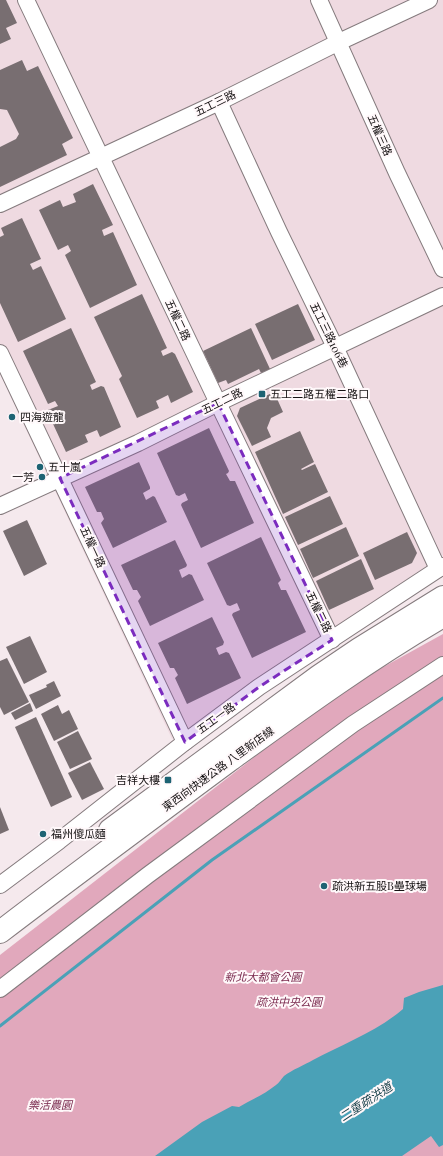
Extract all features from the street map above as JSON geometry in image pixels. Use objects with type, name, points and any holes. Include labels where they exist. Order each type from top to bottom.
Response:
[{"type":"highway","name":"東西向快速公路 八里新店線","points":[[0,913],[140,807],[287,699],[359,649],[443,597]]},
{"type":"highway","name":"東西向快速公路 八里新店線","points":[[0,932],[92,861],[298,710],[391,648],[443,616]]},
{"type":"street","name":"五權二路","points":[[26,0],[332,640]]},
{"type":"street","name":"五權三路","points":[[318,0],[339,42],[397,173],[443,269]]},
{"type":"street","name":"五工三路","points":[[0,204],[219,102],[339,42],[429,0]]},
{"type":"street","name":"五工三路106巷","points":[[219,102],[279,232],[440,567]]},
{"type":"street","name":"五工二路","points":[[0,506],[138,443],[218,403],[443,296]]},
{"type":"street","name":"五權一路","points":[[0,353],[184,742]]},
{"type":"street","name":"五工一路","points":[[0,885],[59,841],[184,742],[259,687],[440,567]]},
{"type":"street","points":[[0,989],[148,876],[353,724],[443,665]]},
{"type":"highlighted area","points":[[218,403],[332,640],[259,687],[185,742],[60,478]]},
{"type":"shaded area","points":[[0,0],[443,0],[443,555],[172,739],[0,374]]},
{"type":"green space","name":"疏洪中央公園","points":[[443,634],[443,1156],[0,1156],[0,955],[338,692]]},
{"type":"water","name":"二重疏洪道","points":[[443,985],[443,1145],[439,1147],[431,1136],[402,1156],[155,1156],[202,1122],[232,1106],[239,1107],[263,1094],[278,1083],[284,1076],[382,1024],[403,1009],[404,998]]},
{"type":"building","points":[[0,0],[6,0],[17,23],[6,28],[11,39],[0,44]]},
{"type":"building","points":[[22,60],[27,71],[38,66],[73,138],[62,144],[67,155],[0,187],[0,147],[16,139],[19,134],[7,110],[0,109],[0,70]]},
{"type":"building","points":[[93,184],[113,225],[102,230],[104,236],[113,232],[137,285],[90,308],[65,255],[71,251],[68,245],[58,250],[39,210],[60,200],[63,207],[76,202],[73,194]]},
{"type":"building","points":[[22,218],[41,259],[30,264],[33,270],[41,266],[66,319],[18,342],[0,303],[0,237],[4,235],[1,228]]},
{"type":"building","points":[[142,294],[167,348],[161,351],[163,356],[172,352],[175,354],[193,392],[171,403],[168,395],[156,401],[159,408],[137,418],[119,379],[122,376],[94,317]]},
{"type":"building","points":[[298,304],[315,340],[272,360],[255,324]]},
{"type":"building","points":[[71,328],[96,382],[90,385],[92,390],[101,386],[104,387],[121,427],[100,437],[97,430],[85,435],[88,442],[66,452],[48,413],[48,410],[58,406],[55,401],[48,404],[23,351]]},
{"type":"building","points":[[251,328],[270,369],[261,373],[259,369],[228,384],[226,380],[218,383],[203,351]]},
{"type":"building","points":[[274,392],[283,412],[271,418],[267,428],[271,437],[252,446],[237,416],[240,408]]},
{"type":"building","points":[[209,428],[229,471],[226,474],[230,481],[235,481],[254,523],[201,548],[181,505],[188,500],[185,493],[179,496],[176,495],[157,453]]},
{"type":"building","points":[[300,431],[314,462],[301,469],[302,470],[315,464],[328,492],[283,514],[255,452]]},
{"type":"building","points":[[139,462],[150,487],[150,489],[143,493],[146,500],[153,496],[155,497],[167,522],[113,548],[101,523],[104,519],[101,512],[97,512],[85,487]]},
{"type":"building","points":[[330,496],[343,524],[298,545],[285,517]]},
{"type":"building","points":[[27,520],[47,564],[24,576],[3,531]]},
{"type":"building","points":[[346,527],[359,556],[313,578],[300,549]]},
{"type":"building","points":[[407,532],[417,553],[412,563],[375,580],[363,553]]},
{"type":"building","points":[[261,537],[281,580],[278,583],[281,590],[286,590],[306,632],[252,658],[232,615],[240,610],[237,603],[230,606],[227,605],[207,563]]},
{"type":"building","points":[[175,540],[187,565],[179,570],[182,578],[189,574],[192,575],[204,600],[150,626],[138,601],[141,597],[137,590],[133,590],[121,565]]},
{"type":"building","points":[[361,559],[374,589],[329,610],[316,581]]},
{"type":"building","points":[[212,617],[224,642],[223,645],[216,648],[219,655],[226,652],[229,653],[241,678],[187,704],[175,678],[178,675],[174,668],[170,668],[158,643]]},
{"type":"building","points":[[30,636],[47,672],[24,684],[6,647]]},
{"type":"building","points":[[7,658],[29,702],[4,715],[0,707],[0,661]]},
{"type":"building","points":[[54,681],[61,696],[36,709],[29,695],[47,687],[46,685]]},
{"type":"building","points":[[30,703],[33,711],[15,720],[11,713]]},
{"type":"building","points":[[58,705],[62,714],[69,710],[78,729],[54,741],[41,714]]},
{"type":"building","points":[[36,717],[72,797],[51,807],[15,727]]},
{"type":"building","points":[[78,731],[92,759],[70,769],[57,742]]},
{"type":"building","points":[[90,762],[104,789],[82,800],[68,773]]},
{"type":"building","points":[[0,807],[9,830],[0,834]]},
{"type":"waterway","points":[[0,1026],[212,860],[443,698]]},
{"type":"place","name":"五工二路五權二路口","points":[[262,394]]},
{"type":"place","name":"四海遊龍","points":[[12,417]]},
{"type":"place","name":"五十嵐","points":[[40,467]]},
{"type":"place","name":"一芳","points":[[42,477]]},
{"type":"place","name":"吉祥大樓","points":[[168,780]]},
{"type":"place","name":"福州傻瓜麵","points":[[43,834]]},
{"type":"place","name":"疏洪新五股B壘球場","points":[[324,886]]},
{"type":"park label","name":"新北大都會公園","points":[[263,977]]},
{"type":"park label","name":"樂活農園","points":[[50,1105]]}]
